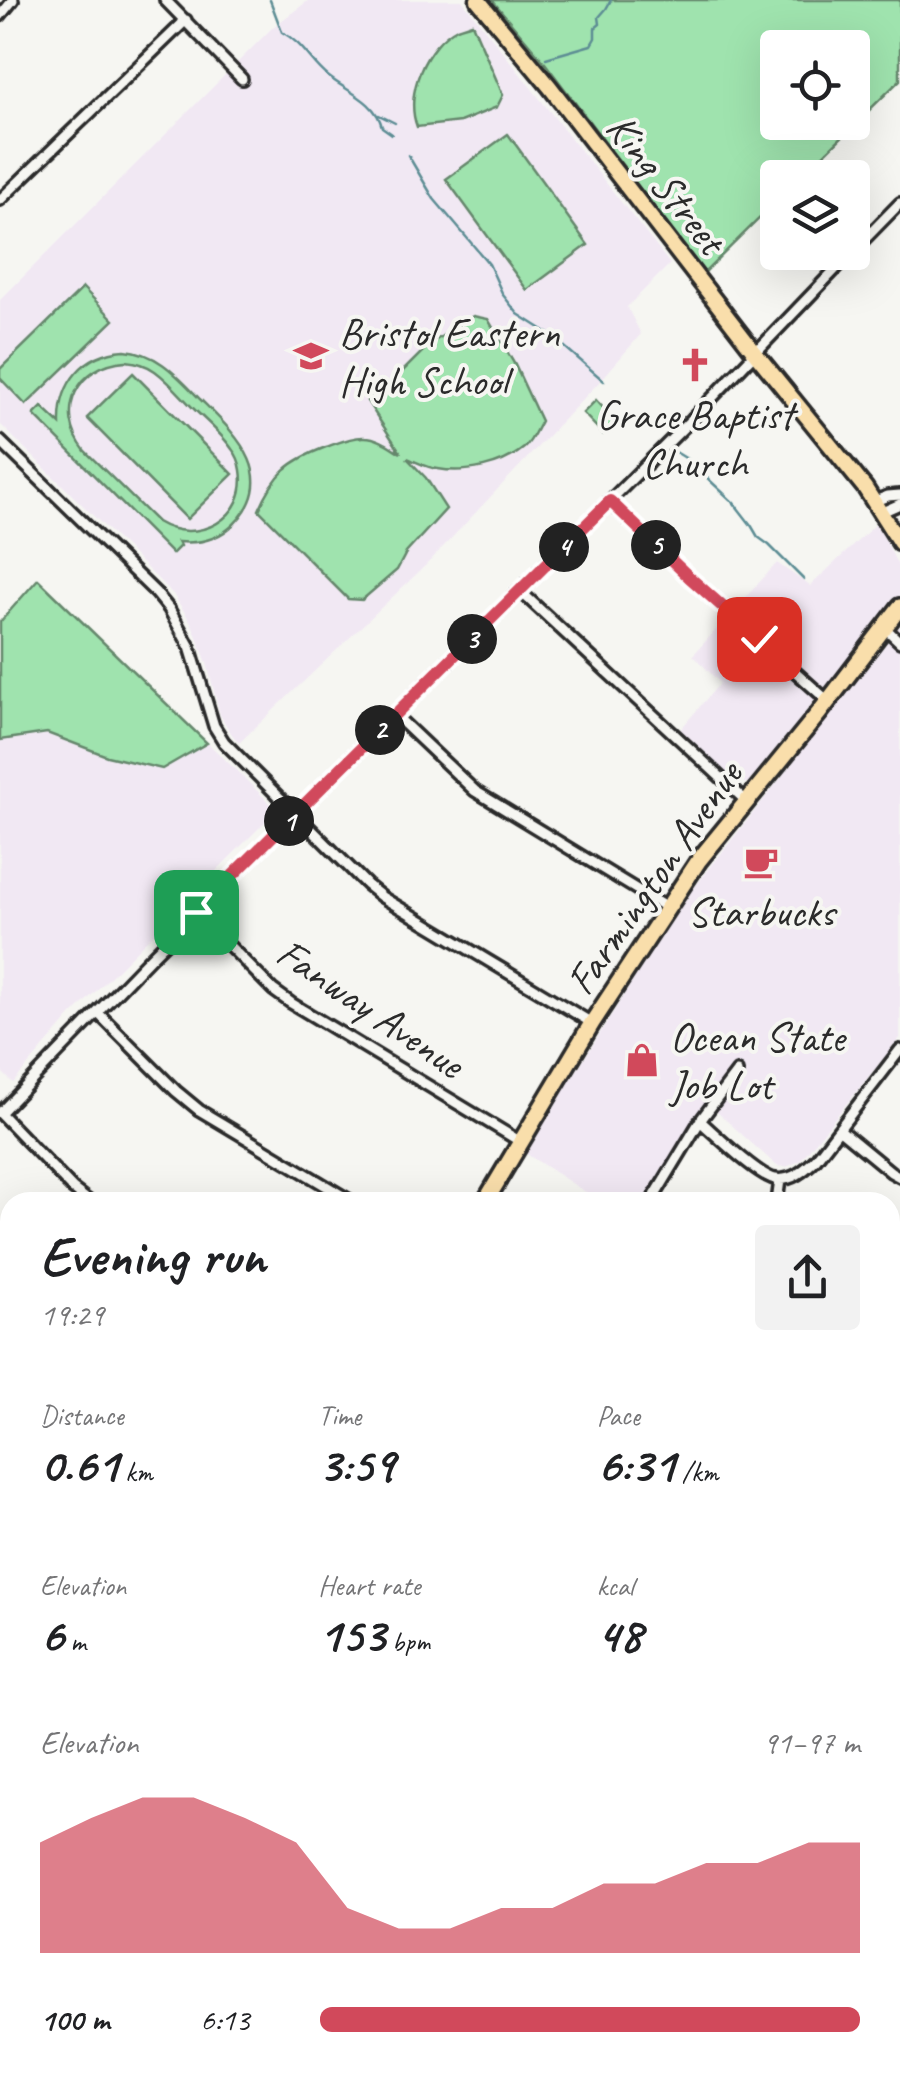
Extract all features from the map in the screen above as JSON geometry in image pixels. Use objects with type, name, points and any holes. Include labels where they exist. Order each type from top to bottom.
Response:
[{"type":"highway","name":"Farmington Avenue","points":[[490,1192],[592,1022],[699,860],[900,607]]},
{"type":"main road","name":"King Street","points":[[478,0],[879,507],[900,543]]},
{"type":"street","points":[[0,16],[14,0]]},
{"type":"street","points":[[165,0],[242,79]]},
{"type":"street","points":[[0,200],[186,20]]},
{"type":"street","points":[[870,234],[900,203]]},
{"type":"street","points":[[77,1192],[0,1113],[835,270]]},
{"type":"street","points":[[0,441],[156,594],[184,634],[214,726],[224,742],[367,885],[592,1022]]},
{"type":"street","points":[[879,507],[888,496],[900,495]]},
{"type":"street","points":[[610,501],[827,700]]},
{"type":"street","points":[[879,507],[900,504]]},
{"type":"street","points":[[520,591],[746,801]]},
{"type":"street","points":[[884,628],[900,642]]},
{"type":"street","points":[[395,716],[475,791],[667,908]]},
{"type":"street","name":"Fanway Avenue","points":[[196,912],[273,990],[291,1003],[520,1142]]},
{"type":"street","points":[[98,1012],[176,1092],[199,1110],[336,1192]]},
{"type":"street","points":[[700,1121],[762,1174],[780,1180],[803,1172],[900,1050]]},
{"type":"street","points":[[657,1192],[700,1121],[737,1072]]},
{"type":"street","points":[[840,1130],[900,1177]]},
{"type":"street","points":[[779,1192],[780,1180]]},
{"type":"shaded area","name":"Bristol Eastern High School","points":[[309,0],[462,0],[670,264],[627,307],[641,334],[602,379],[426,565],[239,743],[220,715],[192,624],[173,594],[0,424],[0,300],[273,27]]},
{"type":"shaded area","points":[[877,523],[900,570],[900,595],[748,783],[737,783],[679,731],[720,683],[693,655],[777,563],[810,586]]},
{"type":"shaded area","points":[[87,626],[277,810],[71,1016],[13,1083],[0,1070],[0,684]]},
{"type":"shaded area","points":[[900,626],[900,1038],[800,1161],[777,1166],[706,1102],[651,1192],[585,1192],[525,1153],[679,907]]},
{"type":"green space","points":[[492,0],[900,0],[900,80],[870,109],[870,30],[760,30],[760,140],[839,140],[818,160],[760,160],[760,218],[704,273],[545,63]]},
{"type":"green space","points":[[472,23],[503,95],[497,107],[460,122],[417,127],[413,100],[420,71],[446,35]]},
{"type":"green space","points":[[508,134],[588,245],[527,290],[446,179]]},
{"type":"green space","points":[[83,288],[114,320],[26,405],[0,378],[0,369]]},
{"type":"green space","points":[[473,316],[488,319],[541,421],[524,448],[483,467],[438,469],[407,458],[446,509],[406,553],[397,570],[362,600],[348,599],[259,510],[285,470],[326,447],[365,437],[401,453],[367,401],[430,344]]},
{"type":"green space","points":[[110,352],[137,352],[158,361],[239,441],[253,472],[254,489],[248,506],[222,533],[201,541],[178,542],[180,546],[172,554],[34,415],[42,407],[60,424],[69,383],[86,364]],"holes":[[[126,361],[149,367],[166,380],[237,456],[241,470],[237,502],[217,523],[188,531],[157,522],[85,451],[76,436],[71,406],[83,381],[109,364]]]},
{"type":"green space","points":[[133,373],[233,474],[187,519],[87,418]]},
{"type":"green space","points":[[596,400],[616,422],[603,434],[583,413]]},
{"type":"green space","points":[[38,579],[207,743],[162,769],[107,756],[47,733],[0,740],[0,622]]},
{"type":"waterway","points":[[270,0],[282,32],[329,77],[368,104],[382,127],[392,134]]},
{"type":"waterway","points":[[546,58],[591,45],[599,17],[611,0]]},
{"type":"waterway","points":[[379,115],[395,123]]},
{"type":"waterway","points":[[408,155],[434,199],[489,264],[503,295],[518,314],[551,335],[604,381]]},
{"type":"waterway","points":[[674,451],[734,503],[758,537],[804,580]]},
{"type":"place","name":"Bristol Eastern High School","points":[[311,356]]},
{"type":"place","name":"Grace Baptist Church","points":[[695,365]]},
{"type":"place","name":"Starbucks","points":[[761,862]]},
{"type":"place","name":"Ocean State Job Lot","points":[[642,1060]]},
{"type":"route","points":[[196,912],[610,501],[759,639]]}]
